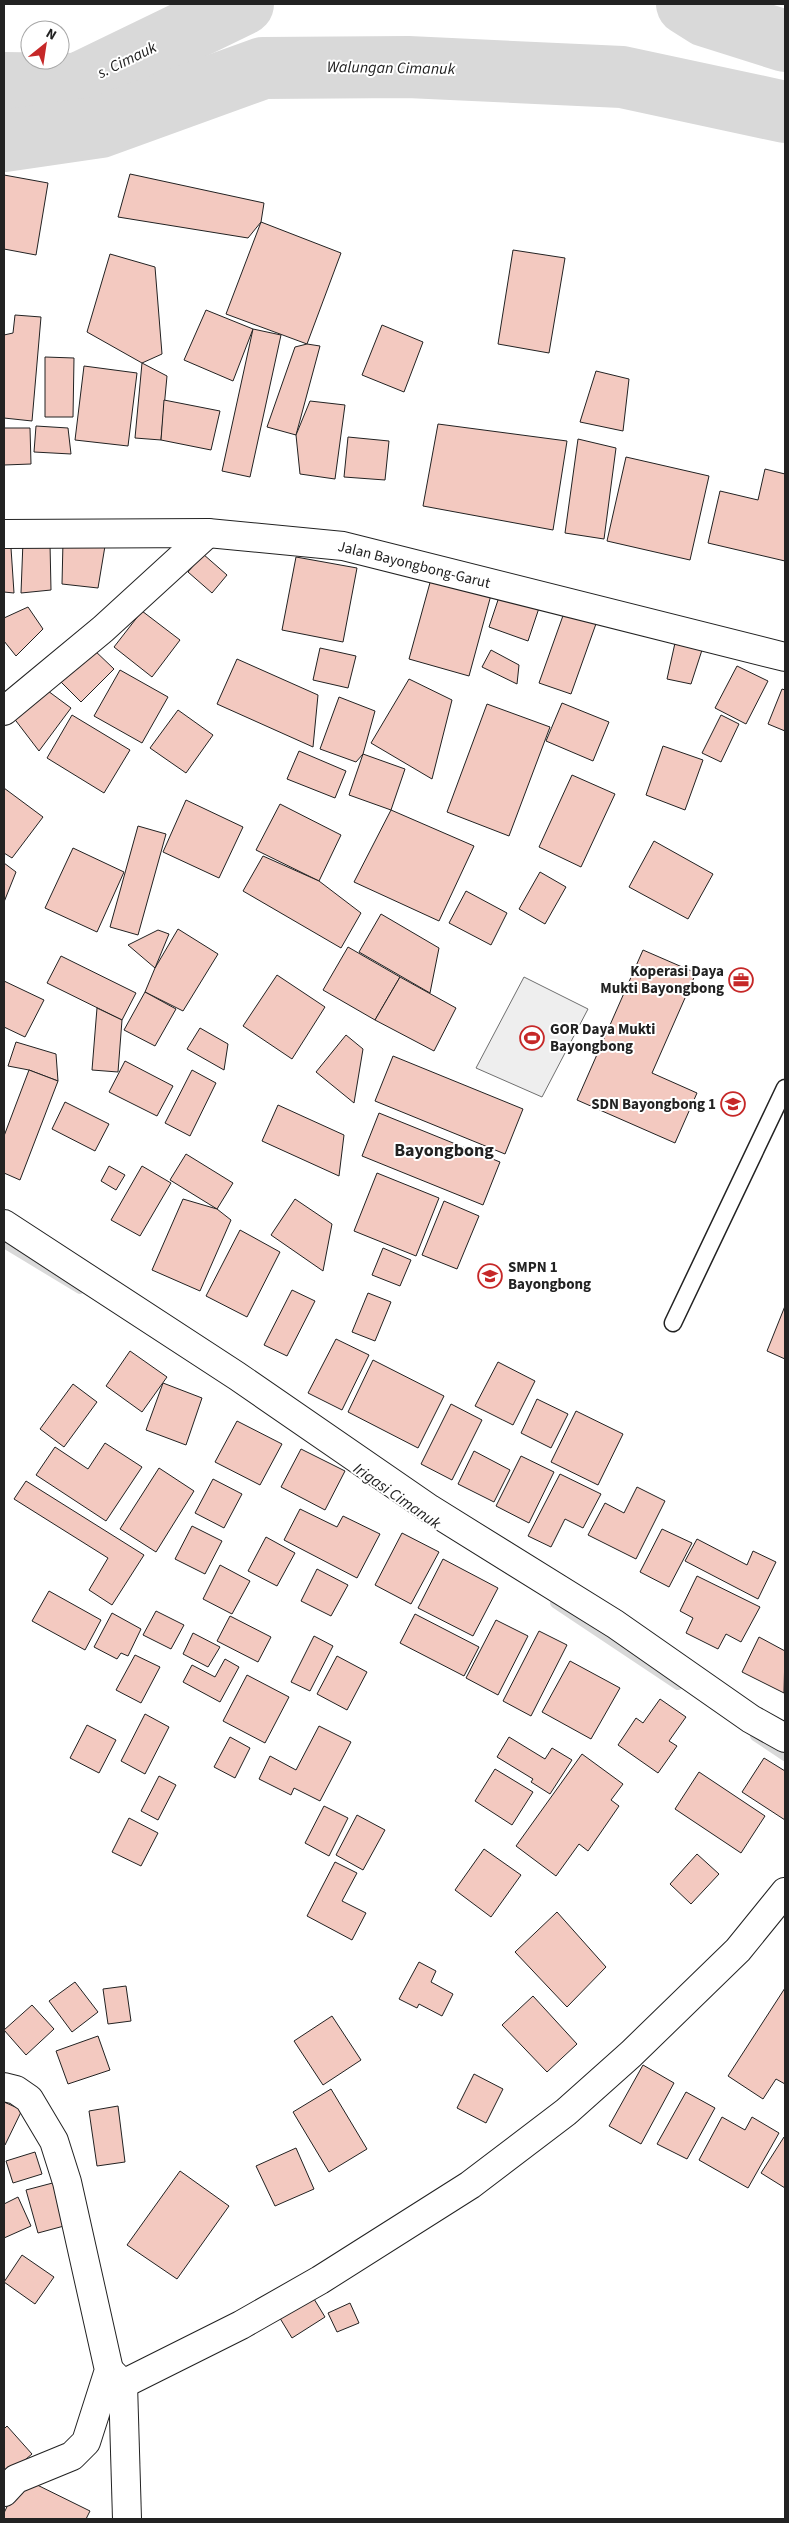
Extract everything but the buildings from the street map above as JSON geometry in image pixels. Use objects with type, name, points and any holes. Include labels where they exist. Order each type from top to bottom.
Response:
[{"type":"street","name":"Jalan Bayongbong-Garut","points":[[4,534],[208,533],[343,546],[682,633],[785,657]]},
{"type":"street","points":[[4,711],[103,630],[208,533]]},
{"type":"street","points":[[4,1224],[237,1376],[430,1509],[615,1624],[751,1718],[785,1738]]},
{"type":"street","points":[[4,2492],[16,2479],[72,2456],[86,2442],[116,2377],[241,2325],[312,2284],[470,2184],[566,2112],[631,2054],[738,1950],[785,1892]]},
{"type":"street","points":[[4,2087],[16,2090],[29,2099],[54,2140],[67,2182],[116,2377],[127,2519]]},
{"type":"lane","points":[[673,1323],[785,1088]]},
{"type":"shaded area","name":"GOR Daya Mukti Bayongbong","points":[[524,977],[588,1009],[542,1097],[476,1068]]},
{"type":"waterway","name":"s. Cimauk","points":[[4,83],[78,84],[243,4]]},
{"type":"waterway","name":"s. Cimauk","points":[[687,4],[706,16],[785,41]]},
{"type":"waterway","name":"Walungan Cimanuk","points":[[4,141],[100,127],[263,68],[408,67],[622,77],[785,112]]},
{"type":"waterway","name":"Irigasi Cimanuk","points":[[4,1243],[80,1289]]},
{"type":"waterway","name":"Irigasi Cimanuk","points":[[555,1603],[678,1685]]},
{"type":"waterway","name":"Irigasi Cimanuk","points":[[755,1736],[785,1756]]},
{"type":"place","name":"Koperasi Daya Mukti Bayongbong","points":[[741,980]]},
{"type":"place","name":"GOR Daya Mukti Bayongbong","points":[[532,1038]]},
{"type":"place","name":"SDN Bayongbong 1","points":[[733,1104]]},
{"type":"place","name":"SMPN 1 Bayongbong","points":[[490,1276]]},
{"type":"district","name":"Bayongbong","points":[[444,1150]]}]
